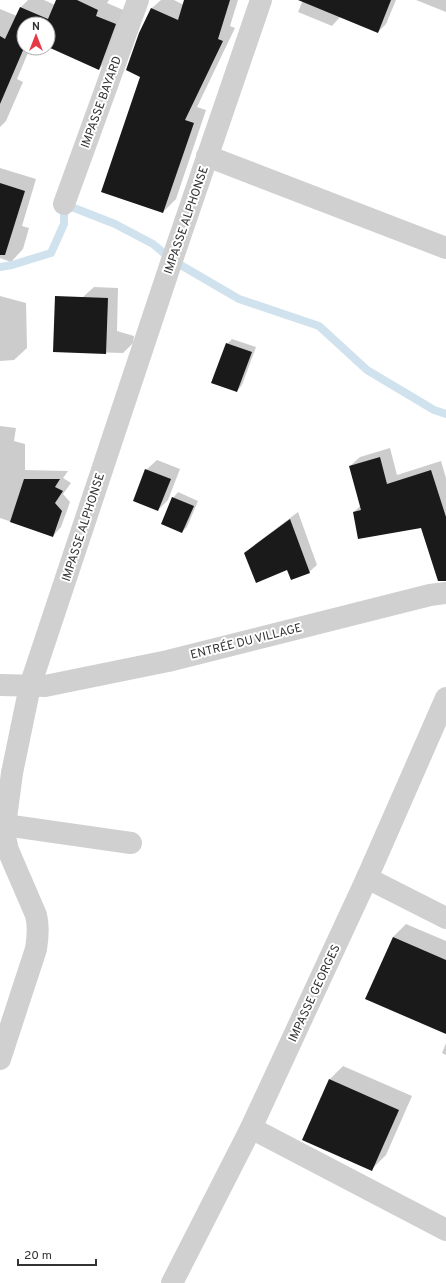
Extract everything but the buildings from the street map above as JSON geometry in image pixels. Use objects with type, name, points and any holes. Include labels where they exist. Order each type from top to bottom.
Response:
[{"type":"street","name":"IMPASSE BAYARD","points":[[64,204],[138,0]]},
{"type":"street","name":"IMPASSE ALPHONSE","points":[[0,1059],[36,949],[38,937],[36,915],[5,842],[4,833],[12,773],[172,260],[261,0]]},
{"type":"street","points":[[208,156],[446,248]]},
{"type":"street","name":"ENTRÉE DU VILLAGE","points":[[0,684],[38,686],[168,661],[430,595],[446,593]]},
{"type":"street","name":"IMPASSE GEORGES","points":[[172,1283],[251,1128],[367,878],[446,698]]},
{"type":"street","points":[[5,825],[131,843]]},
{"type":"street","points":[[367,878],[446,918]]},
{"type":"street","points":[[251,1128],[446,1230]]},
{"type":"waterway","points":[[0,267],[12,265],[51,253],[64,224],[64,204],[115,224],[153,244],[172,260],[239,299],[319,326],[367,370],[434,410],[446,414]]}]
